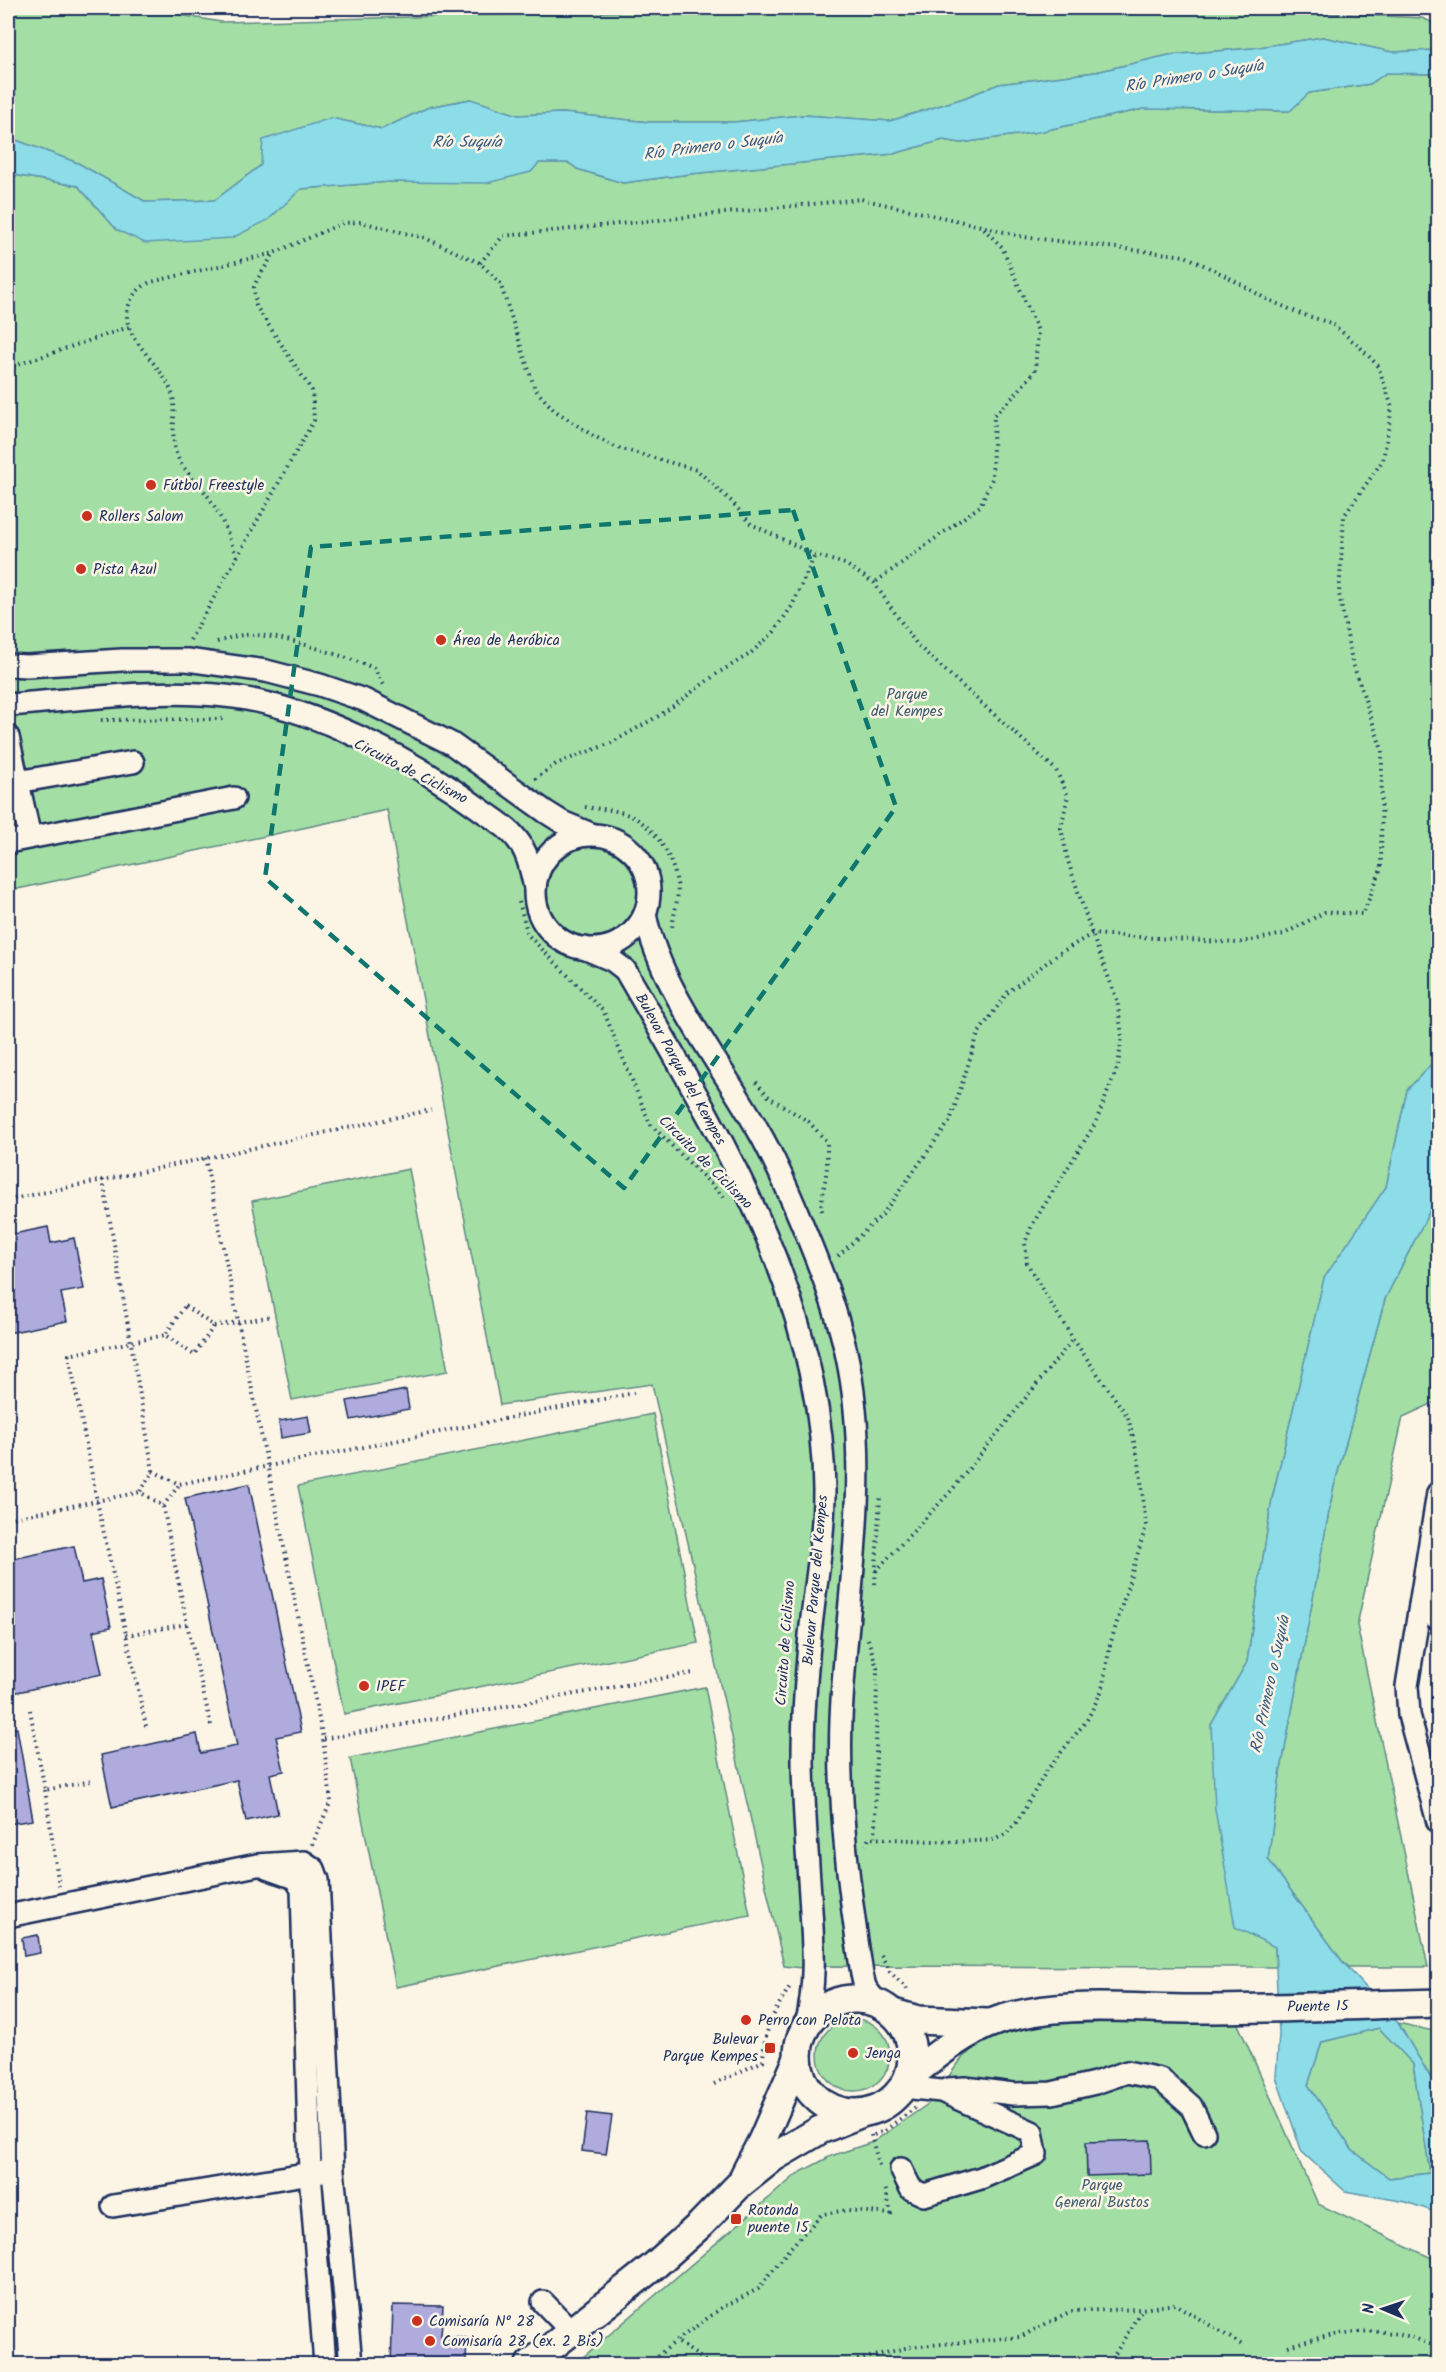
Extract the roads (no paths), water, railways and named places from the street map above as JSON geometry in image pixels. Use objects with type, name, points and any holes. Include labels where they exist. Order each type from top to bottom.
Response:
[{"type":"main road","points":[[866,2123],[834,2110],[818,2100],[805,2085],[798,2067],[801,2037],[817,2013],[837,2001],[857,1999],[918,2020],[990,2023]]},
{"type":"main road","name":"Puente 15","points":[[990,2023],[1023,2013],[1058,2009],[1197,2009],[1438,2003]]},
{"type":"main road","points":[[885,2008],[904,2027],[911,2043],[912,2061],[905,2083]]},
{"type":"main road","points":[[530,2364],[572,2332],[700,2225],[739,2185],[797,2142],[866,2123],[905,2083],[962,2038],[990,2023]]},
{"type":"main road","points":[[739,2185],[762,2141],[798,2058]]},
{"type":"street","points":[[8,665],[27,666],[122,660],[187,660],[266,671],[320,685],[364,700],[452,744],[546,812],[578,830],[610,837],[626,845],[639,859],[647,876],[649,895],[645,914],[635,930],[621,942],[603,948],[584,948],[568,944],[554,934],[543,921],[526,890],[527,854],[514,835],[448,785],[333,726],[291,711],[226,696],[192,694],[152,694],[8,705]]},
{"type":"street","points":[[8,737],[30,837]]},
{"type":"street","points":[[17,782],[133,762]]},
{"type":"street","points":[[8,842],[234,798]]},
{"type":"street","points":[[526,890],[547,856],[559,845],[574,837],[591,834]]},
{"type":"street","points":[[645,914],[654,947],[676,992],[778,1166],[825,1279],[847,1356],[858,1474],[854,1570],[845,1637],[841,1720],[841,1809],[862,1974],[865,1987],[885,2008]]},
{"type":"street","name":"Bulevar Parque del Kempes","points":[[584,948],[612,960],[625,970],[702,1102],[762,1224],[785,1278],[808,1364],[821,1442],[824,1491],[822,1539],[807,1666],[803,1755],[804,1808],[815,1966],[806,2027]]},
{"type":"street","points":[[1438,1493],[1407,1686],[1409,1715],[1438,1822]]},
{"type":"street","points":[[1420,1606],[1438,1619]]},
{"type":"street","points":[[8,1916],[257,1865],[304,1862],[314,1869],[318,1880],[333,2170],[351,2364]]},
{"type":"street","points":[[257,1865],[295,1878],[302,1889],[310,2173],[325,2364]]},
{"type":"street","points":[[941,2091],[957,2087],[1013,2094],[1052,2093],[1095,2083],[1127,2072],[1160,2079],[1191,2106],[1204,2133]]},
{"type":"street","points":[[891,2171],[911,2189],[924,2195],[981,2178],[1036,2154],[1032,2132],[941,2091],[905,2083]]},
{"type":"street","points":[[113,2206],[333,2170]]},
{"type":"street","points":[[543,2302],[572,2332]]},
{"type":"water","name":"Río Suquía","points":[[1323,37],[1392,52],[1438,50],[1438,77],[1435,74],[1386,73],[1370,84],[1309,93],[1290,111],[1143,109],[1038,132],[961,143],[943,140],[893,154],[623,183],[577,169],[569,163],[539,163],[531,172],[487,183],[389,182],[301,189],[268,220],[232,238],[145,243],[117,230],[78,186],[8,174],[8,137],[78,163],[146,202],[215,200],[261,165],[263,140],[331,118],[382,129],[429,107],[471,99],[518,115],[563,113],[649,122],[734,122],[803,115],[890,121],[964,98],[999,84],[1096,72],[1169,55],[1253,48]]},
{"type":"water","name":"Río Primero o Suquía","points":[[1438,1057],[1438,1194],[1385,1299],[1333,1490],[1280,1775],[1268,1859],[1342,1961],[1398,2023],[1438,2090],[1438,2213],[1406,2202],[1345,2191],[1302,2152],[1276,2077],[1279,2034],[1275,1947],[1235,1927],[1215,1809],[1211,1725],[1247,1662],[1272,1499],[1324,1278],[1386,1187],[1407,1090]],"holes":[[[1379,2028],[1413,2064],[1430,2173],[1389,2178],[1352,2150],[1308,2085],[1322,2042]]]},
{"type":"place","name":"Fútbol Freestyle","points":[[151,485]]},
{"type":"place","name":"Rollers Salom","points":[[87,516]]},
{"type":"place","name":"Pista Azul","points":[[81,569]]},
{"type":"place","name":"Área de Aeróbica","points":[[441,640]]},
{"type":"place","name":"IPEF","points":[[364,1686]]},
{"type":"place","name":"Perro con Pelota","points":[[746,2020]]},
{"type":"place","name":"Bulevar Parque Kempes","points":[[770,2048]]},
{"type":"place","name":"Jenga","points":[[853,2053]]},
{"type":"place","name":"Rotonda puente 15","points":[[736,2219]]},
{"type":"place","name":"Comisaría N° 28","points":[[417,2321]]},
{"type":"place","name":"Comisaría 28 (ex. 2 Bis)","points":[[430,2341]]},
{"type":"park label","name":"Parque del Kempes","points":[[907,702]]},
{"type":"park label","name":"Parque General Bustos","points":[[1102,2194]]}]
